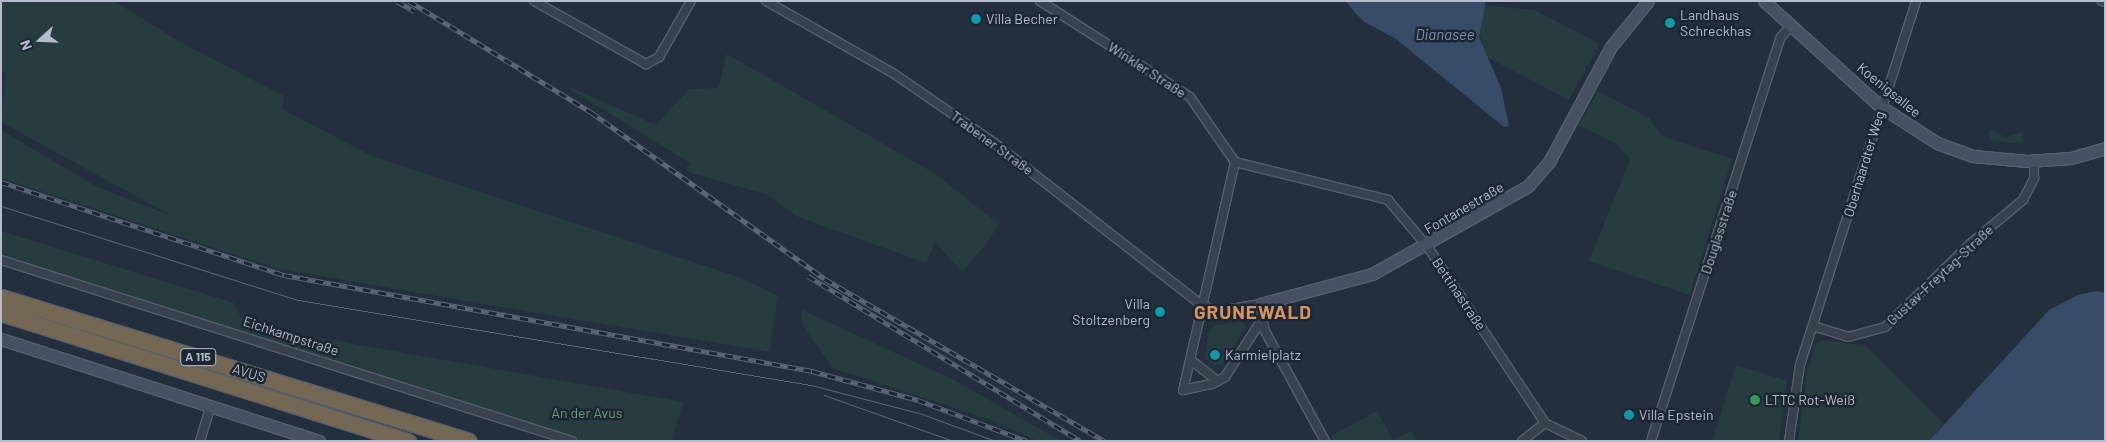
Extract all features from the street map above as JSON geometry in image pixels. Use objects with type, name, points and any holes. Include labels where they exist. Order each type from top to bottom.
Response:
[{"type":"highway","points":[[1,286],[396,418]]},
{"type":"highway","name":"AVUS","points":[[1,297],[468,441]]},
{"type":"highway","name":"AVUS","points":[[1,313],[408,441]]},
{"type":"street","points":[[534,1],[646,64],[659,57],[691,1]]},
{"type":"street","name":"Trabener Straße","points":[[766,1],[893,73],[993,142],[1203,306]]},
{"type":"street","name":"Winkler Straße","points":[[1040,1],[1190,98],[1235,162]]},
{"type":"street","name":"Fontanestraße","points":[[1203,306],[1219,311],[1260,304],[1372,274],[1427,246],[1535,180],[1610,48],[1648,1]]},
{"type":"street","name":"Koenigsallee","points":[[1764,1],[1881,108],[1947,147],[1973,156],[2034,161],[2105,148]]},
{"type":"street","name":"Oberhaardter Weg","points":[[1789,441],[1796,381],[1916,1]]},
{"type":"street","name":"Douglasstraße","points":[[1651,441],[1781,37],[1791,26]]},
{"type":"street","name":"Gustav-Freytag-Straße","points":[[1813,326],[1848,337],[1885,327],[1948,264],[2023,200],[2034,178],[2034,161]]},
{"type":"street","points":[[1235,162],[1192,361],[1183,390],[1218,381],[1261,320]]},
{"type":"street","name":"Bettinastraße","points":[[1235,162],[1388,200],[1427,246],[1545,423]]},
{"type":"street","name":"Eichkampstraße","points":[[1,260],[572,441]]},
{"type":"street","points":[[1260,304],[1261,320],[1325,441]]},
{"type":"street","points":[[1,339],[319,441]]},
{"type":"street","points":[[1192,361],[1218,381]]},
{"type":"street","points":[[200,441],[211,406]]},
{"type":"street","points":[[1522,441],[1545,423],[1582,441]]},
{"type":"green space","points":[[1,1],[114,1],[182,43],[284,96],[282,109],[372,156],[741,278],[778,296],[769,352],[279,269],[1,178],[1,130],[97,187],[172,216],[1,122],[5,74],[1,69]]},
{"type":"green space","points":[[1484,5],[1534,10],[1600,44],[1569,100],[1485,56],[1479,28]]},
{"type":"green space","points":[[727,54],[934,173],[999,224],[986,244],[962,272],[935,242],[926,263],[796,216],[768,195],[685,171],[690,163],[562,84],[656,125],[689,89],[718,88]]},
{"type":"green space","points":[[1598,91],[1649,118],[1662,136],[1732,159],[1690,295],[1589,261],[1630,160],[1618,145],[1579,125]]},
{"type":"green space","points":[[1990,129],[2005,137],[2023,132],[2024,144],[1990,141]]},
{"type":"green space","name":"An der Avus","points":[[1,231],[234,303],[245,325],[683,402],[672,441],[583,441],[1,257]]},
{"type":"green space","points":[[802,310],[954,380],[1061,441],[1037,441],[988,419],[833,368],[802,325]]},
{"type":"green space","points":[[1242,322],[1246,327],[1222,364],[1213,365],[1205,359],[1209,331],[1215,325]]},
{"type":"green space","points":[[1823,340],[1866,346],[1943,423],[1929,441],[1798,441],[1807,372],[1816,344]]},
{"type":"green space","name":"LTTC Rot-Weiß","points":[[1736,365],[1787,381],[1779,441],[1712,441]]},
{"type":"green space","points":[[1377,411],[1393,440],[1411,431],[1417,440],[1333,441],[1331,436]]},
{"type":"water","name":"Dianasee","points":[[1345,1],[1486,1],[1479,37],[1501,88],[1509,126],[1504,127],[1396,39],[1363,21]]},
{"type":"water","points":[[2097,291],[2105,293],[2105,441],[1929,441],[2049,310],[2078,295]]},
{"type":"tram line","points":[[1,206],[298,300],[811,385],[922,414],[995,441]]},
{"type":"tram line","points":[[824,395],[953,441]]},
{"type":"railway","points":[[397,1],[414,11]]},
{"type":"railway","points":[[409,1],[591,112],[825,279],[1104,441]]},
{"type":"railway","points":[[1,182],[284,275],[812,371],[918,400],[1027,441]]},
{"type":"railway","points":[[808,276],[1080,441]]},
{"type":"place","name":"Villa Becher","points":[[976,19]]},
{"type":"place","name":"Landhaus Schreckhas","points":[[1670,23]]},
{"type":"place","name":"Villa Stoltzenberg","points":[[1160,312]]},
{"type":"place","name":"Karmielplatz","points":[[1215,355]]},
{"type":"place","name":"LTTC Rot-Weiß","points":[[1755,400]]},
{"type":"place","name":"Villa Epstein","points":[[1629,415]]},
{"type":"district","name":"GRUNEWALD","points":[[1253,312]]}]
